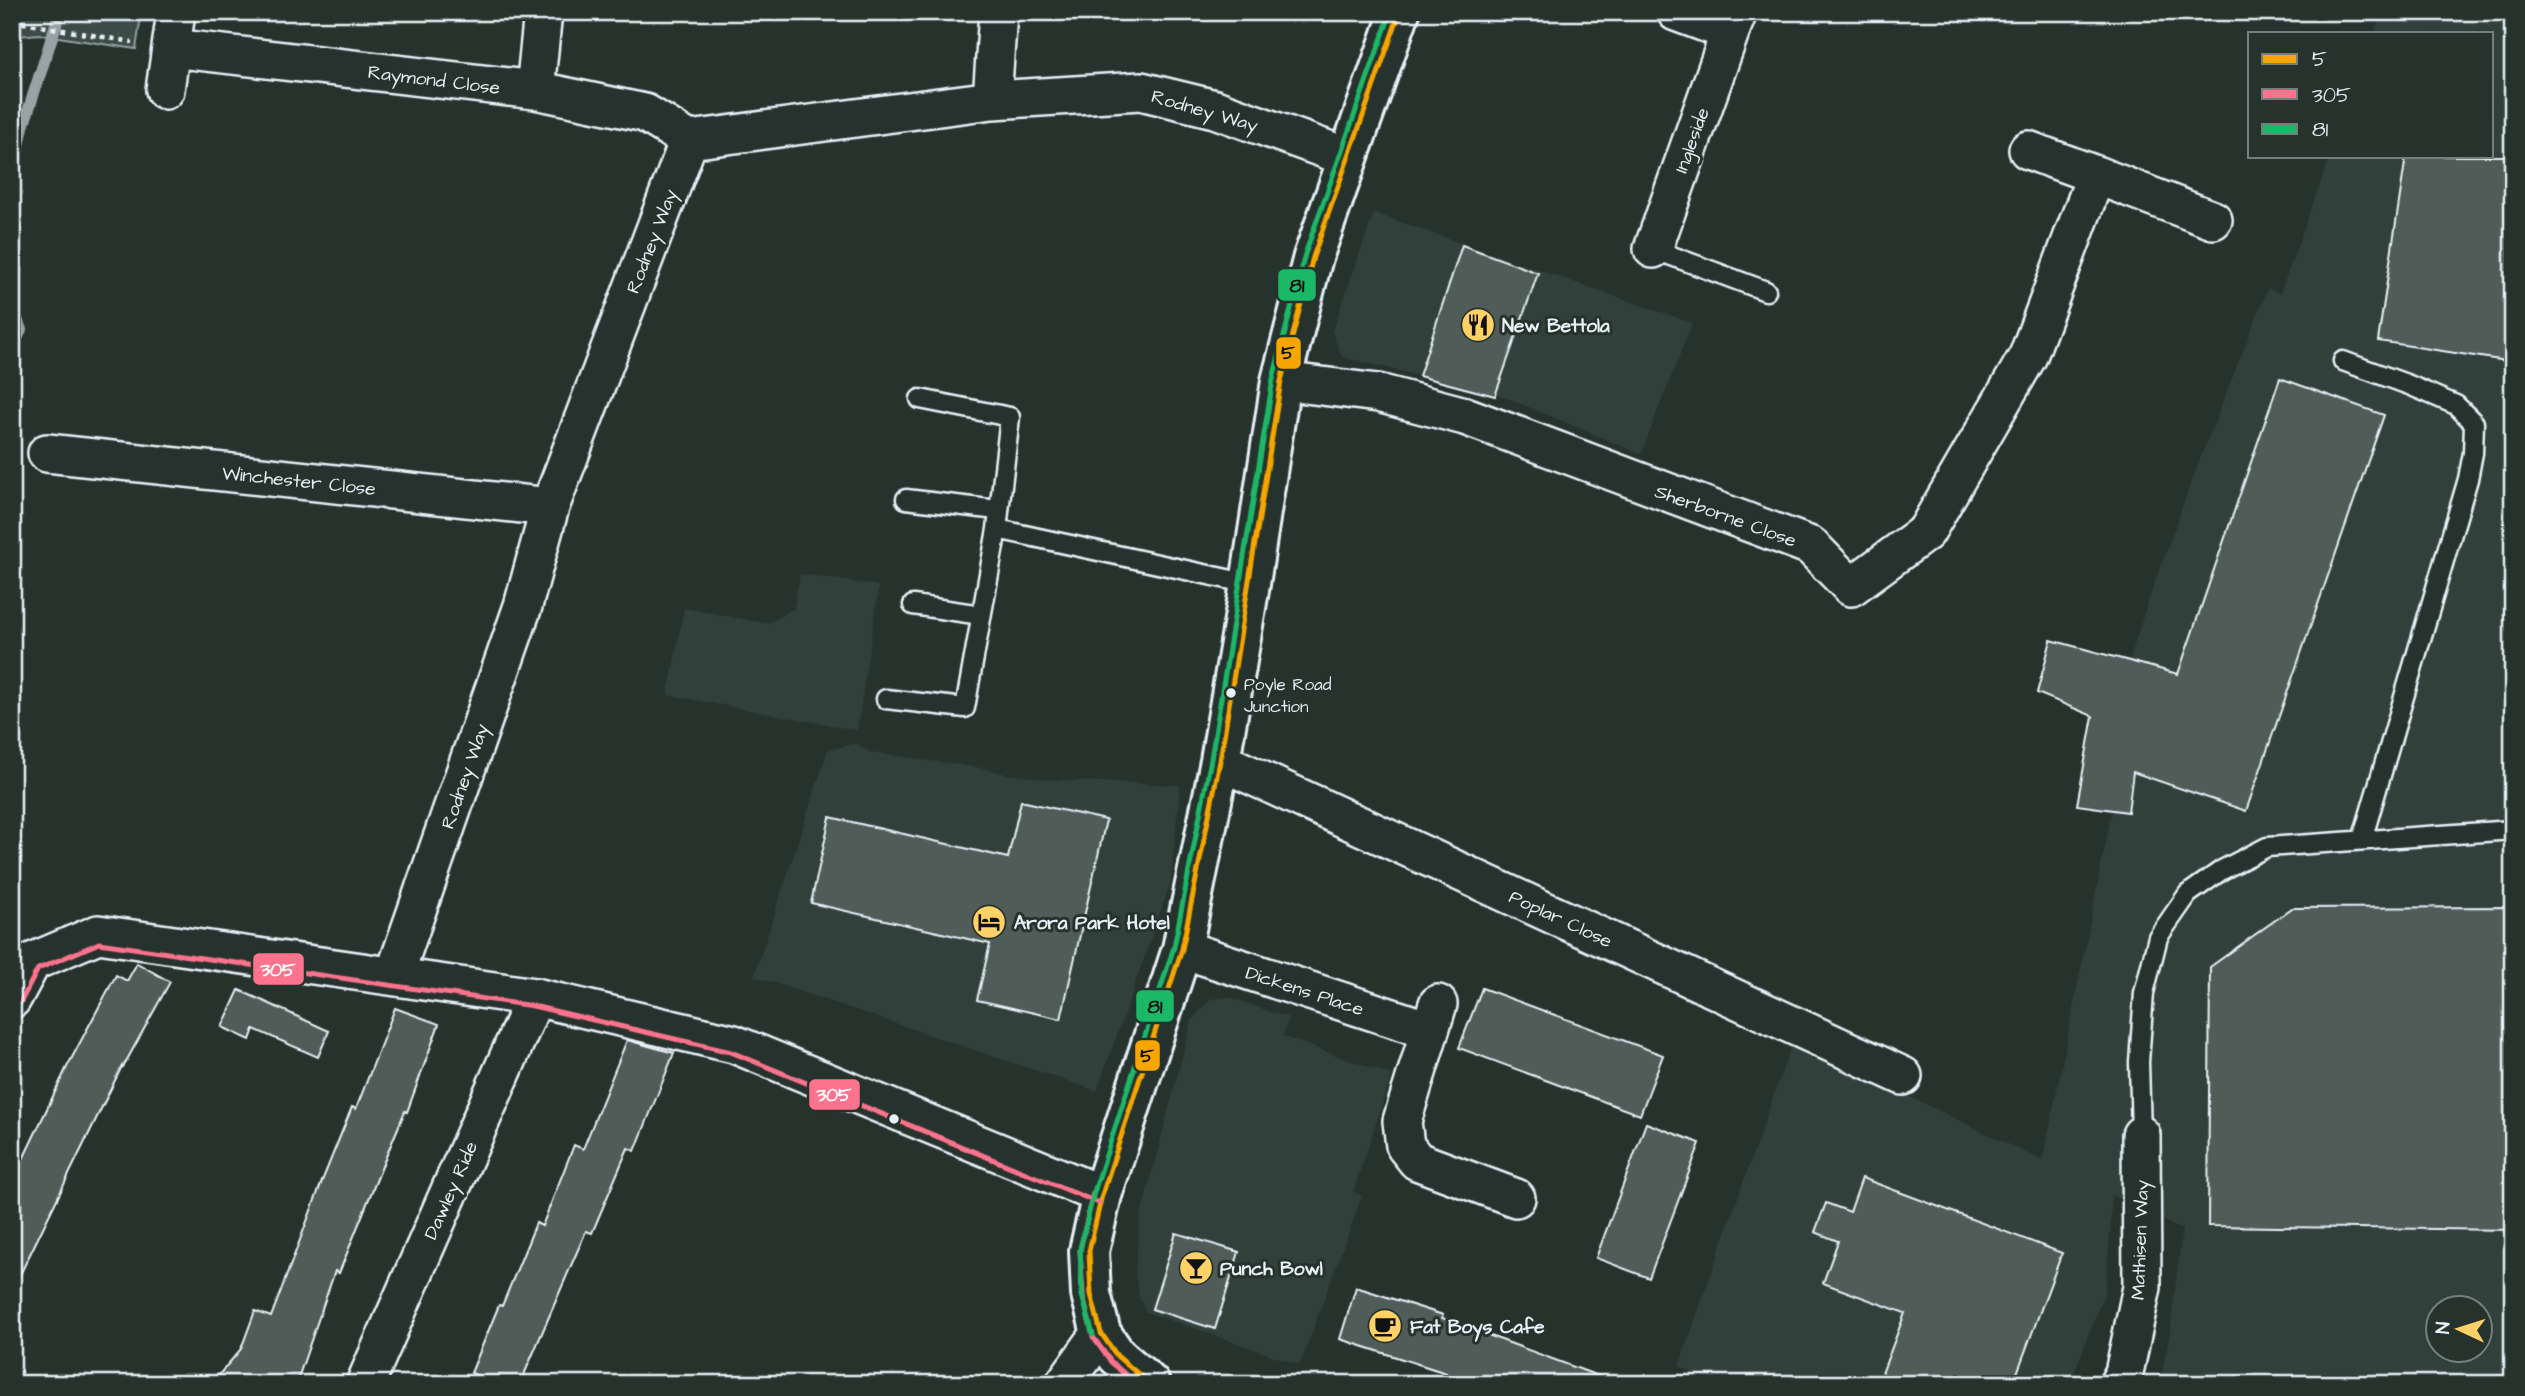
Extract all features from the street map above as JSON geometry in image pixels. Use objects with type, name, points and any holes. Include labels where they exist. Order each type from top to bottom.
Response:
[{"type":"street","points":[[165,90],[176,12]]},
{"type":"street","points":[[535,90],[543,12]]},
{"type":"street","points":[[992,100],[999,12]]},
{"type":"street","points":[[1150,1384],[1117,1356],[1101,1333],[1091,1294],[1089,1251],[1102,1195],[1182,949],[1220,761],[1281,381],[1313,257],[1400,12]]},
{"type":"street","name":"Ingleside","points":[[1653,249],[1734,22],[1676,12]]},
{"type":"street","name":"Raymond Close","points":[[171,48],[535,90],[645,113],[689,140]]},
{"type":"street","name":"Rodney Way","points":[[394,976],[523,607],[550,507],[689,140],[992,100],[1141,91],[1215,109],[1347,157]]},
{"type":"street","points":[[2028,150],[2213,220]]},
{"type":"street","name":"Sherborne Close","points":[[1281,381],[1378,393],[1465,416],[1811,546],[1851,587],[1926,532],[2028,356],[2096,175]]},
{"type":"street","name":"Winchester Close","points":[[47,453],[550,507]]},
{"type":"street","name":"Poplar Close","points":[[1220,761],[1903,1076]]},
{"type":"street","points":[[12,999],[32,962],[98,934],[535,997],[734,1044],[1102,1195]]},
{"type":"street","name":"Dickens Place","points":[[1182,949],[1433,1017],[1402,1121],[1405,1146],[1417,1161],[1516,1198]]},
{"type":"street","name":"Dawley Ride","points":[[365,1384],[535,997]]},
{"type":"street","name":"Mathisen Way","points":[[2130,1380],[2142,1287],[2141,1135]]},
{"type":"street","points":[[1064,1384],[1101,1333]]},
{"type":"lane","points":[[1653,249],[1766,291]]},
{"type":"lane","points":[[2343,361],[2456,405],[2474,423],[2473,453],[2468,479],[2362,840]]},
{"type":"lane","points":[[887,699],[965,708],[997,529],[997,510],[1010,417],[920,399]]},
{"type":"lane","points":[[906,499],[997,510]]},
{"type":"lane","points":[[997,529],[1250,584]]},
{"type":"lane","points":[[914,605],[981,615]]},
{"type":"lane","points":[[2141,1135],[2138,1062],[2144,993],[2158,937],[2188,894],[2222,870],[2267,847],[2513,830]]},
{"type":"path","points":[[12,22],[171,48]]},
{"type":"shaded area","points":[[12,12],[111,12],[141,16],[136,49],[39,34],[18,36],[12,68]]},
{"type":"shaded area","points":[[2381,12],[2513,12],[2513,1384],[2155,1384],[2163,1368],[2170,1332],[2182,1230],[2111,1195],[2105,1291],[2070,1384],[1719,1384],[1679,1366],[1793,1040],[2043,1161],[2139,674],[2127,668],[2147,604],[2198,464],[2268,288],[2280,294],[2329,158],[2494,158],[2494,32],[2374,32]]},
{"type":"shaded area","points":[[1374,213],[1692,323],[1641,454],[1502,396],[1342,357],[1332,332]]},
{"type":"shaded area","points":[[800,574],[879,586],[857,730],[668,695],[684,608],[771,622],[794,608]]},
{"type":"shaded area","points":[[856,743],[869,752],[988,769],[1005,774],[1054,780],[1180,785],[1171,882],[1097,1091],[754,976],[828,750]]},
{"type":"shaded area","points":[[1228,997],[1289,1018],[1282,1036],[1392,1075],[1353,1192],[1362,1196],[1300,1365],[1146,1312],[1139,1297],[1135,1271],[1140,1219],[1192,1020],[1211,999]]},
{"type":"building","points":[[2513,156],[2513,362],[2378,341],[2406,158]]},
{"type":"building","name":"New Bettola","points":[[1462,245],[1538,273],[1495,396],[1419,376]]},
{"type":"building","points":[[2280,378],[2384,415],[2246,811],[2133,772],[2128,812],[2077,805],[2093,716],[2037,693],[2051,640],[2178,674]]},
{"type":"building","name":"Arora Park Hotel","points":[[1021,801],[1106,820],[1061,1019],[977,1000],[990,944],[811,903],[830,817],[1008,858]]},
{"type":"building","points":[[2513,907],[2513,1230],[2208,1226],[2210,967],[2292,908]]},
{"type":"building","points":[[137,963],[170,982],[122,1066],[12,1291],[12,1182],[67,1067],[116,975],[127,981]]},
{"type":"building","points":[[1482,988],[1663,1055],[1640,1115],[1459,1048]]},
{"type":"building","points":[[239,990],[329,1031],[318,1057],[254,1029],[250,1040],[222,1027]]},
{"type":"building","points":[[395,1008],[439,1024],[407,1112],[405,1111],[339,1273],[335,1271],[296,1384],[211,1384],[241,1349],[255,1311],[271,1317],[324,1176],[352,1107],[356,1109]]},
{"type":"building","points":[[627,1040],[674,1053],[635,1151],[628,1148],[592,1233],[586,1231],[520,1384],[479,1384],[482,1377],[471,1373],[499,1305],[502,1306],[536,1223],[542,1226],[574,1145],[583,1149]]},
{"type":"building","points":[[1646,1123],[1700,1143],[1649,1278],[1596,1258]]},
{"type":"building","points":[[1862,1178],[2062,1253],[2013,1384],[1878,1384],[1905,1313],[1823,1283],[1838,1241],[1815,1232],[1826,1203],[1850,1212]]},
{"type":"building","points":[[1176,1233],[1239,1252],[1215,1329],[1152,1309]]},
{"type":"building","points":[[1356,1287],[1443,1315],[1442,1318],[1609,1380],[1609,1384],[1442,1384],[1446,1373],[1340,1339]]},
{"type":"waterway","points":[[12,177],[23,127],[60,12]]},
{"type":"waterway","points":[[12,307],[21,330],[12,349]]},
{"type":"transit line","name":"81","points":[[1093,1335],[1082,1295],[1080,1249],[1094,1192],[1174,947],[1211,759],[1273,379],[1305,254],[1391,12]]},
{"type":"transit line","name":"5","points":[[1150,1384],[1117,1356],[1101,1333],[1091,1294],[1089,1251],[1102,1195],[1182,949],[1220,761],[1281,381],[1313,257],[1400,12]]},
{"type":"transit line","name":"305","points":[[20,1003],[38,969],[99,943],[533,1006],[731,1052],[1099,1203]]},
{"type":"transit line","name":"305","points":[[1093,1193],[1080,1250],[1083,1296],[1093,1337],[1111,1362],[1136,1384]]},
{"type":"place","name":"New Bettola","points":[[1478,325]]},
{"type":"place","name":"Poyle Road Junction","points":[[1231,693]]},
{"type":"place","name":"Arora Park Hotel","points":[[989,922]]},
{"type":"place","name":"Punch Bowl","points":[[1196,1268]]},
{"type":"place","name":"Fat Boys Cafe","points":[[1385,1326]]}]
